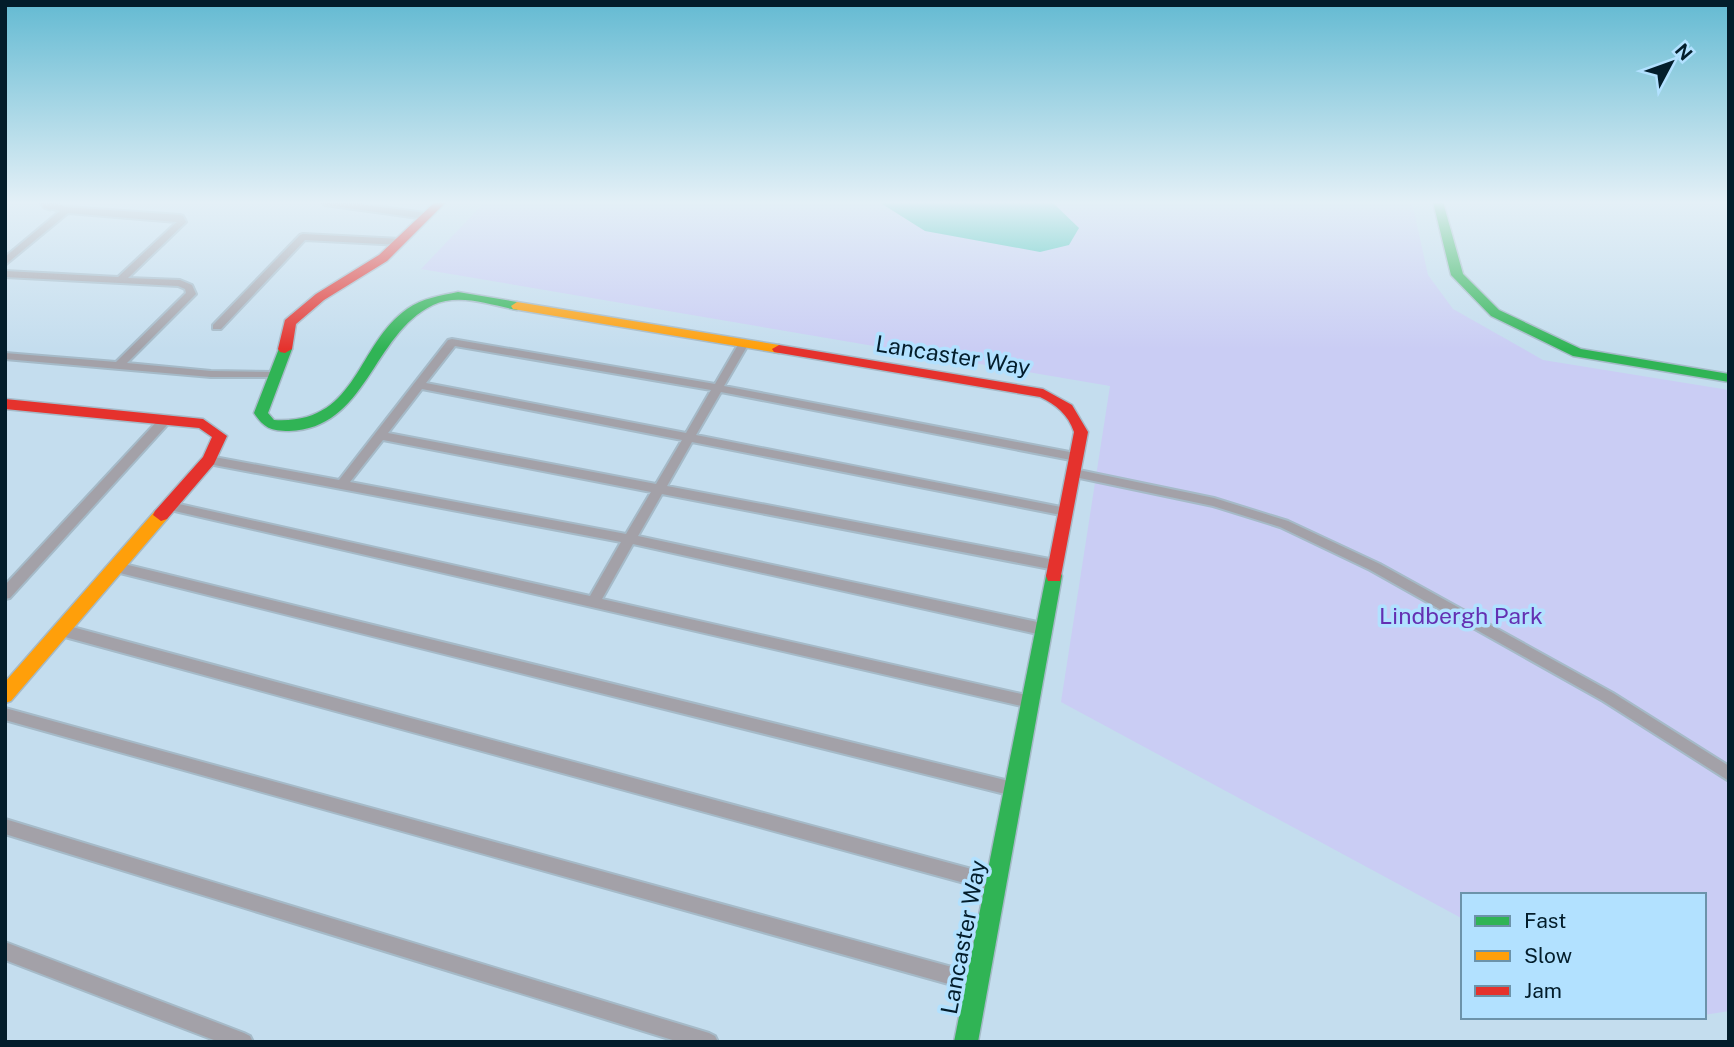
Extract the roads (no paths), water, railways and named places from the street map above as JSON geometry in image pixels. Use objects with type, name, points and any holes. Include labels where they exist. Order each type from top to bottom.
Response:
[{"type":"street","points":[[275,376],[285,349],[290,323],[320,297],[391,251]]},
{"type":"street","points":[[1451,251],[1457,275],[1495,313],[1578,353],[1729,378]]},
{"type":"street","name":"Lancaster Way","points":[[275,376],[261,413],[270,425],[290,428],[311,424],[341,406],[401,318],[420,306],[458,296],[1044,393],[1059,400],[1077,415],[1081,432],[966,1042]]},
{"type":"street","points":[[5,404],[203,424],[220,436],[209,460],[5,695]]},
{"type":"lane","points":[[120,280],[151,251]]},
{"type":"lane","points":[[217,327],[290,251]]},
{"type":"lane","points":[[5,274],[180,283],[189,287],[191,294],[118,366]]},
{"type":"lane","points":[[341,486],[452,342],[718,388],[1075,465],[1214,502],[1284,524],[1375,567],[1608,697],[1729,774]]},
{"type":"lane","points":[[593,602],[744,343]]},
{"type":"lane","points":[[5,356],[211,374],[275,376]]},
{"type":"lane","points":[[420,385],[1066,512]]},
{"type":"lane","points":[[5,594],[165,420]]},
{"type":"lane","points":[[382,436],[1056,565]]},
{"type":"lane","points":[[209,460],[630,539],[1044,629]]},
{"type":"lane","points":[[170,506],[1030,702]]},
{"type":"lane","points":[[116,568],[1014,789]]},
{"type":"lane","points":[[62,630],[996,884]]},
{"type":"lane","points":[[5,714],[977,983]]},
{"type":"lane","points":[[5,826],[709,1042]]},
{"type":"lane","points":[[5,951],[244,1042]]},
{"type":"park label","name":"Lindbergh Park","points":[[1461,615]]}]
